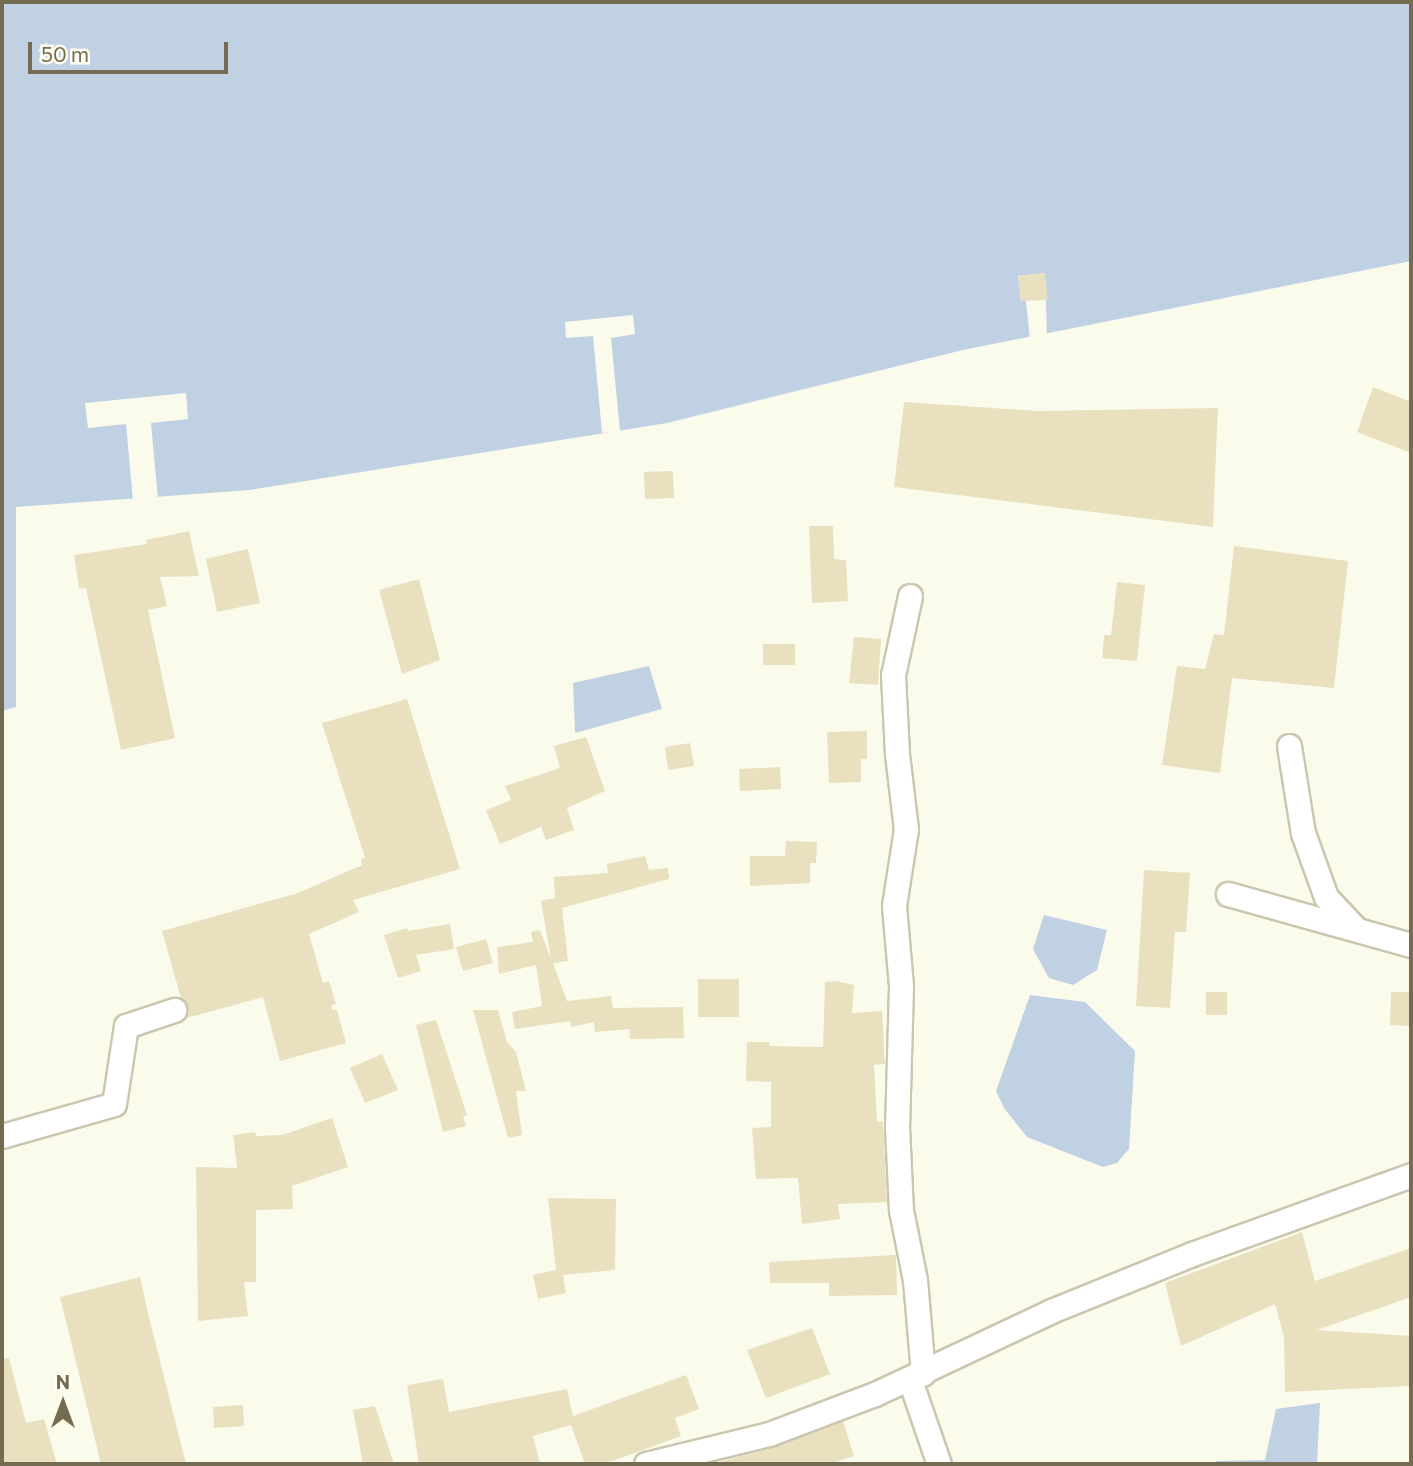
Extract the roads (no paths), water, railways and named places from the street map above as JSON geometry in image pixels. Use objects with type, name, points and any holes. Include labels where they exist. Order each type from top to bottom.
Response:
[{"type":"street","points":[[910,596],[893,675],[897,754],[906,828],[894,906],[901,986],[897,1126],[901,1210],[915,1280],[916,1377],[939,1464]]},
{"type":"street","points":[[1289,746],[1303,833],[1321,884],[1326,897],[1355,928]]},
{"type":"street","points":[[1228,894],[1411,945]]},
{"type":"street","points":[[2,1136],[114,1104],[126,1026],[174,1010]]},
{"type":"street","points":[[646,1464],[769,1434],[916,1377],[1064,1306],[1192,1254],[1411,1175]]},
{"type":"water","points":[[2,2],[1411,2],[1411,261],[963,350],[667,423],[250,490],[16,507],[16,707],[2,711]]},
{"type":"water","points":[[649,666],[662,709],[575,733],[573,683]]},
{"type":"water","points":[[1044,915],[1107,930],[1097,970],[1073,985],[1049,978],[1033,949]]},
{"type":"water","points":[[1030,995],[1085,1002],[1135,1051],[1129,1149],[1117,1163],[1103,1167],[1027,1137],[1004,1108],[996,1091]]},
{"type":"water","points":[[1320,1403],[1317,1464],[1213,1464],[1216,1461],[1265,1460],[1276,1409]]}]
